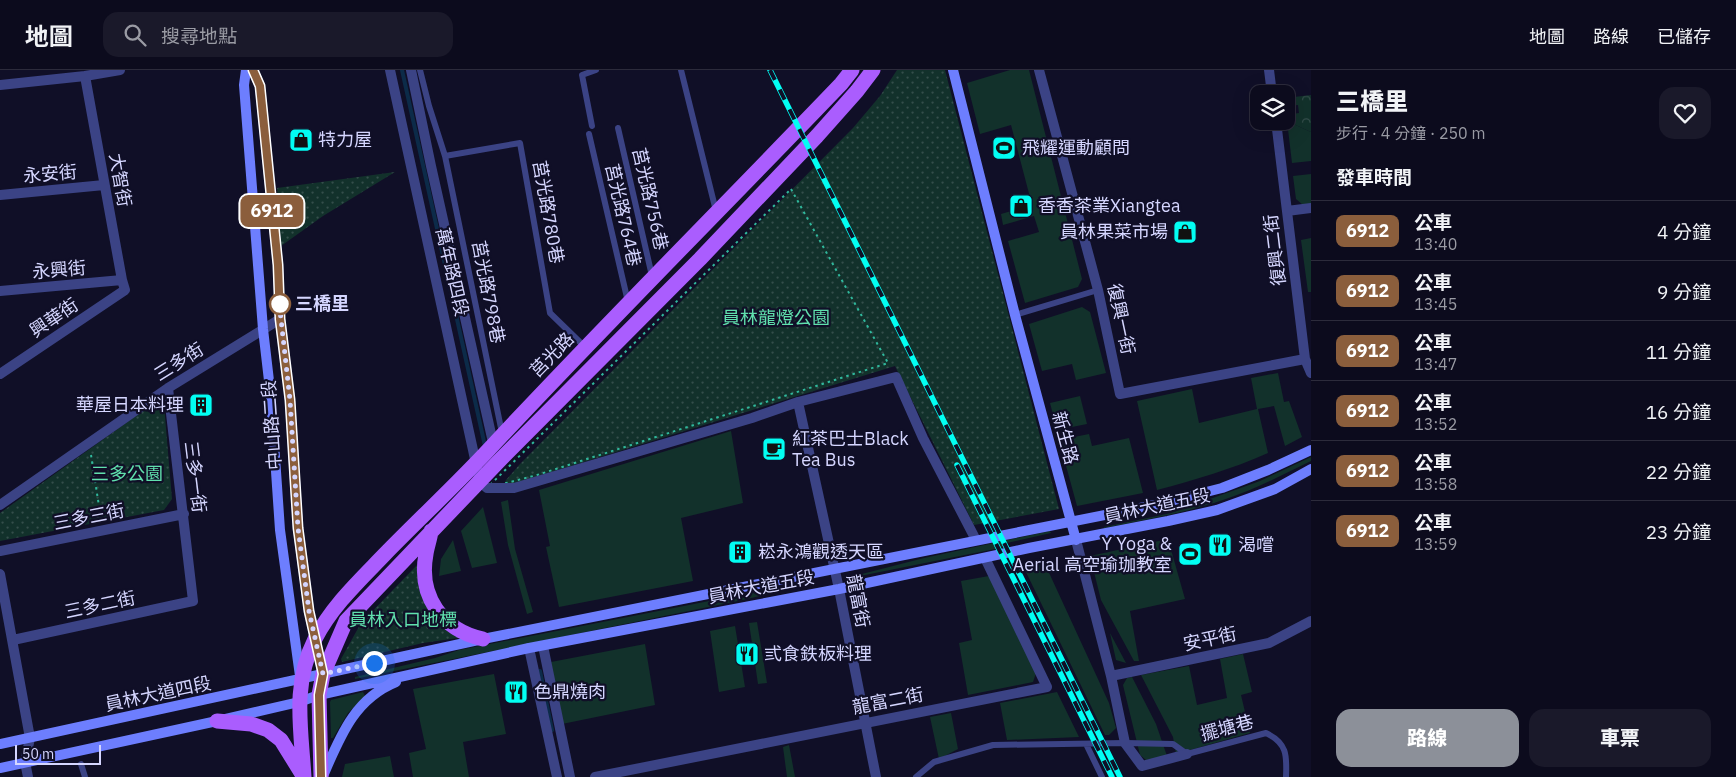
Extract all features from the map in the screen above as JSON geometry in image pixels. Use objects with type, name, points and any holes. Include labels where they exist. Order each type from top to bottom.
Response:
[{"type":"main road","name":"中山路二段","points":[[246,70],[244,86],[263,329],[271,398],[280,530],[300,680],[299,702],[304,777]]},
{"type":"main road","name":"中山路二段","points":[[253,70],[260,86],[278,265],[280,319],[290,400],[298,528],[309,611],[323,674],[319,695],[322,777]]},
{"type":"main road","name":"莒光路","points":[[300,680],[304,663],[314,640],[348,592],[841,84],[852,70]]},
{"type":"main road","name":"莒光路","points":[[323,674],[346,621],[432,530],[484,485],[498,462],[706,252],[817,136],[858,91],[873,70]]},
{"type":"main road","name":"新生路","points":[[952,70],[1015,315],[1076,540]]},
{"type":"main road","name":"員林大道五段","points":[[323,674],[483,639],[1155,506],[1222,488],[1268,470],[1311,450]]},
{"type":"main road","name":"員林大道五段","points":[[299,702],[319,695],[529,648],[839,588],[1218,510],[1275,489],[1311,469]]},
{"type":"main road","points":[[432,530],[425,563],[426,586],[430,599],[438,613],[451,624],[469,636],[483,639]]},
{"type":"main road","points":[[322,777],[344,729],[357,710],[377,692],[393,683],[421,672]]},
{"type":"main road","name":"員林大道四段","points":[[0,744],[323,674]]},
{"type":"main road","points":[[0,768],[299,702]]},
{"type":"main road","points":[[217,721],[251,724],[268,730],[281,740],[304,777]]},
{"type":"street","points":[[0,85],[85,76],[120,70]]},
{"type":"street","name":"萬年路四段","points":[[390,70],[476,461],[484,485]]},
{"type":"street","name":"萬年路四段","points":[[411,70],[431,166],[498,439],[498,462]]},
{"type":"street","name":"復興一街","points":[[1039,70],[1098,290],[1120,394],[1305,359]]},
{"type":"street","points":[[1269,70],[1271,85]]},
{"type":"street","name":"大智街","points":[[85,76],[123,285]]},
{"type":"street","name":"復興二街","points":[[1277,130],[1305,359],[1311,373]]},
{"type":"street","name":"永安街","points":[[0,195],[104,185]]},
{"type":"street","points":[[1287,211],[1311,208]]},
{"type":"street","name":"永興街","points":[[0,291],[123,285]]},
{"type":"street","name":"興華街","points":[[0,374],[123,285]]},
{"type":"street","name":"三多街","points":[[0,506],[168,388],[280,319]]},
{"type":"street","points":[[484,485],[514,488],[523,486],[798,402],[896,377],[922,438],[976,540]]},
{"type":"street","name":"三多一街","points":[[168,388],[193,601]]},
{"type":"street","name":"龍富街","points":[[798,402],[839,588],[876,777]]},
{"type":"street","name":"三多三街","points":[[0,551],[184,514]]},
{"type":"street","name":"新生路","points":[[1076,540],[1111,676],[1125,743],[1142,766],[1187,754]]},
{"type":"street","name":"龍富二街","points":[[595,777],[1047,687],[985,558]]},
{"type":"street","points":[[0,574],[30,738],[25,762],[28,777]]},
{"type":"street","name":"三多二街","points":[[13,640],[193,601]]},
{"type":"street","name":"安平街","points":[[1111,676],[1270,643],[1311,621]]},
{"type":"street","points":[[543,646],[570,777]]},
{"type":"street","points":[[529,648],[557,777]]},
{"type":"lane","name":"莒光路798巷","points":[[420,70],[445,156],[498,439]]},
{"type":"lane","points":[[592,126],[582,74],[596,70]]},
{"type":"lane","points":[[681,70],[716,211]]},
{"type":"lane","name":"莒光路756巷","points":[[618,128],[652,277]]},
{"type":"lane","name":"莒光路764巷","points":[[590,134],[628,303]]},
{"type":"lane","name":"莒光路780巷","points":[[445,156],[520,143],[550,313],[585,347]]},
{"type":"lane","points":[[1015,315],[1098,290]]},
{"type":"lane","name":"擺塘巷","points":[[916,777],[934,762],[993,744],[1173,744],[1187,754],[1266,733],[1278,739],[1285,750],[1286,777]]},
{"type":"lane","points":[[1086,744],[1102,777]]},
{"type":"lane","points":[[81,764],[84,777]]},
{"type":"path","points":[[791,189],[888,363],[537,475],[484,485],[501,474],[791,189]]},
{"type":"path","points":[[90,450],[101,522]]},
{"type":"green space","name":"員林龍燈公園","points":[[897,70],[945,70],[1059,509],[974,525],[895,366],[503,487],[506,480],[520,464],[853,128],[880,96]]},
{"type":"green space","points":[[1010,70],[1029,70],[1082,279],[1078,287],[1025,303],[1008,241],[1039,232],[1034,216],[1003,225],[1001,214],[1032,205],[1011,125],[980,134],[967,83]]},
{"type":"green space","points":[[1311,95],[1311,132],[1295,125],[1295,114],[1299,113],[1298,105],[1295,105],[1295,97]]},
{"type":"green space","points":[[1295,125],[1311,132],[1311,161],[1292,163],[1288,130],[1295,130]]},
{"type":"green space","points":[[395,172],[323,216],[281,246],[277,188]]},
{"type":"green space","points":[[1311,174],[1311,204],[1303,205],[1296,199],[1293,176]]},
{"type":"green space","points":[[1311,238],[1311,292],[1308,292],[1301,240]]},
{"type":"green space","points":[[1082,307],[1090,312],[1106,373],[1076,380],[1072,364],[1042,371],[1029,324]]},
{"type":"green space","points":[[1278,373],[1284,402],[1289,401],[1302,437],[1285,446],[1274,406],[1258,409],[1268,453],[1213,474],[1157,490],[1137,401],[1192,389],[1199,423],[1257,409],[1251,378]]},
{"type":"green space","points":[[1080,396],[1087,424],[1057,430],[1050,403]]},
{"type":"green space","name":"三多公園","points":[[160,402],[164,405],[172,499],[164,510],[0,541],[0,513],[150,406]]},
{"type":"green space","points":[[731,431],[743,503],[681,518],[693,581],[559,607],[546,547],[550,546],[539,490]]},
{"type":"green space","points":[[1089,434],[1092,446],[1129,438],[1143,493],[1077,506],[1059,440]]},
{"type":"green space","points":[[1311,457],[1311,461],[1289,472],[1257,487],[1209,505],[1104,528],[1171,513],[1260,481]]},
{"type":"green space","points":[[508,500],[515,549],[533,612],[527,614],[508,545],[501,502]]},
{"type":"green space","points":[[483,507],[497,563],[472,568],[461,531]]},
{"type":"green space","points":[[1050,531],[1051,533],[1007,543],[1000,548],[858,575],[924,558]]},
{"type":"green space","points":[[1168,539],[1185,599],[1130,611],[1139,661],[1134,661],[1101,600],[1090,556]]},
{"type":"green space","points":[[453,540],[461,571],[439,576],[441,559]]},
{"type":"green space","name":"員林入口地標","points":[[418,564],[458,638],[423,643],[342,662],[341,659],[361,623]]},
{"type":"green space","points":[[1045,564],[1109,703],[1116,728],[1109,735],[1105,735],[1024,568]]},
{"type":"green space","points":[[989,576],[1036,673],[1033,682],[968,695],[959,643],[972,640],[961,581]]},
{"type":"green space","points":[[811,581],[811,584],[743,600],[355,679],[355,677],[435,658],[459,650]]},
{"type":"green space","points":[[757,622],[767,683],[758,684],[749,623]]},
{"type":"green space","points":[[735,626],[745,687],[719,692],[710,631]]},
{"type":"green space","points":[[1110,633],[1126,663],[1116,660]]},
{"type":"green space","points":[[645,644],[655,705],[562,724],[551,662]]},
{"type":"green space","points":[[1243,654],[1252,692],[1241,695],[1250,733],[1176,754],[1173,737],[1141,675],[1189,666],[1197,705],[1227,698],[1220,659]]},
{"type":"green space","points":[[494,674],[506,734],[463,742],[469,777],[413,777],[409,753],[426,749],[413,689]]},
{"type":"green space","points":[[1132,677],[1156,724],[1167,756],[1146,760],[1140,755],[1123,685],[1127,678]]},
{"type":"green space","points":[[363,692],[365,696],[348,713],[333,738],[331,738],[331,700]]},
{"type":"green space","points":[[1057,692],[1079,737],[1007,740],[1000,703]]},
{"type":"green space","points":[[951,713],[958,749],[939,759],[930,717]]},
{"type":"green space","points":[[789,745],[795,777],[787,777],[783,747]]},
{"type":"green space","points":[[390,756],[394,777],[342,777],[345,764]]},
{"type":"waterway","points":[[402,70],[485,446]]},
{"type":"waterway","points":[[540,671],[552,730]]},
{"type":"railway","points":[[770,70],[1120,777]]},
{"type":"railway","points":[[957,465],[1112,777]]},
{"type":"bus line","name":"6912","points":[[253,70],[260,86],[278,265],[280,319],[290,400],[298,528],[309,611],[323,674],[319,695],[321,777]]},
{"type":"place","name":"特力屋","points":[[301,140]]},
{"type":"place","name":"飛耀運動顧問","points":[[1004,148]]},
{"type":"place","name":"香香茶業Xiangtea","points":[[1021,206]]},
{"type":"place","name":"員林果菜市場","points":[[1185,232]]},
{"type":"place","name":"三橋里","points":[[280,304]]},
{"type":"place","name":"華屋日本料理","points":[[201,405]]},
{"type":"place","name":"紅茶巴士Black Tea Bus","points":[[774,449]]},
{"type":"place","name":"渴嚐","points":[[1220,545]]},
{"type":"place","name":"崧永鴻觀透天區","points":[[740,552]]},
{"type":"place","name":"Y Yoga & Aerial 高空瑜珈教室","points":[[1190,554]]},
{"type":"place","name":"弎食鉄板料理","points":[[747,654]]},
{"type":"place","name":"色鼎燒肉","points":[[516,692]]},
{"type":"route","points":[[280,304],[279,301],[290,400],[298,528],[314,640],[323,674],[374,663]]}]
